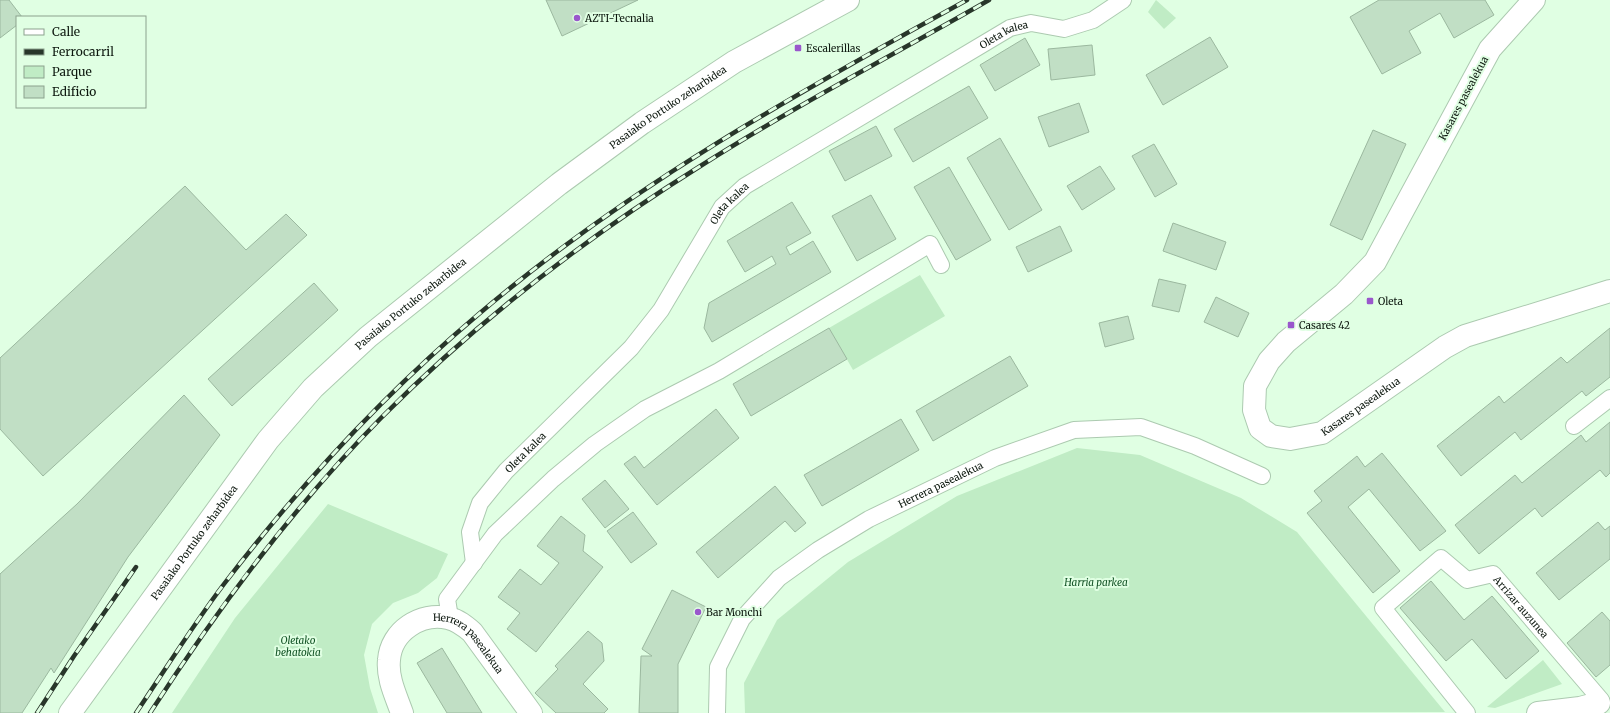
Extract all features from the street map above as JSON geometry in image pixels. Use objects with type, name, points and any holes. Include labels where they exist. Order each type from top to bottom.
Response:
[{"type":"street","name":"Pasaiako Portuko zeharbidea","points":[[70,713],[268,440],[313,388],[368,337],[547,193],[642,123],[734,62],[848,0]]},
{"type":"street","name":"Oleta kalea","points":[[474,563],[470,532],[480,503],[506,471],[631,348],[661,310],[722,207],[745,186],[1010,28],[1031,23],[1064,29],[1093,20],[1123,0]]},
{"type":"street","name":"Kasares pasealekua","points":[[1534,0],[1490,49],[1375,262],[1344,294],[1286,342],[1269,361],[1254,386],[1254,410],[1260,428],[1271,436],[1290,439],[1322,433],[1446,347],[1465,336],[1610,291]]},
{"type":"street","points":[[450,618],[447,599],[495,534],[553,479],[595,444],[645,409],[719,370],[930,244],[941,265]]},
{"type":"street","points":[[1574,426],[1610,398]]},
{"type":"street","name":"Herrera pasealekua","points":[[718,713],[718,667],[742,619],[780,578],[818,550],[869,519],[995,458],[1074,430],[1141,427],[1195,446],[1262,476]]},
{"type":"street","name":"Arrizar auzunea","points":[[1467,713],[1383,608],[1441,558],[1467,580],[1492,574],[1601,702]]},
{"type":"street","name":"Herrera pasealekua","points":[[402,713],[388,669],[389,658],[394,643],[405,628],[417,621],[429,617],[450,618],[461,623],[472,632],[531,713]]},
{"type":"street","points":[[1538,713],[1580,708],[1601,702]]},
{"type":"green space","points":[[1156,0],[1176,18],[1164,29],[1148,12]]},
{"type":"green space","points":[[920,275],[945,316],[853,370],[829,328]]},
{"type":"green space","name":"Harria parkea","points":[[1077,448],[1140,455],[1241,498],[1297,532],[1445,712],[745,713],[744,683],[777,620],[848,562],[957,496]]},
{"type":"green space","name":"Oletako behatokia","points":[[328,504],[448,554],[437,578],[418,593],[393,603],[372,624],[364,655],[370,688],[378,713],[172,713],[235,618]]},
{"type":"green space","points":[[1543,660],[1562,684],[1495,708],[1487,707]]},
{"type":"building","points":[[0,0],[9,0],[21,16],[16,16],[16,26],[0,38]]},
{"type":"building","name":"AZTI-Tecnalia","points":[[546,0],[638,0],[562,36]]},
{"type":"building","points":[[1379,0],[1485,0],[1494,15],[1454,38],[1440,13],[1409,31],[1421,53],[1382,74],[1350,17]]},
{"type":"building","points":[[1210,37],[1228,67],[1163,105],[1146,75]]},
{"type":"building","points":[[1025,38],[1040,65],[995,91],[980,65]]},
{"type":"building","points":[[1092,45],[1095,75],[1051,80],[1048,49]]},
{"type":"building","points":[[969,86],[988,118],[913,162],[894,129]]},
{"type":"building","points":[[1079,103],[1089,132],[1049,147],[1038,117]]},
{"type":"building","points":[[876,126],[892,156],[845,181],[829,151]]},
{"type":"building","points":[[1373,130],[1406,144],[1362,240],[1330,225]]},
{"type":"building","points":[[1000,138],[1042,210],[1009,230],[967,158]]},
{"type":"building","points":[[1154,144],[1177,184],[1155,197],[1132,156]]},
{"type":"building","points":[[1100,166],[1115,189],[1082,210],[1067,186]]},
{"type":"building","points":[[949,167],[991,240],[956,260],[914,187]]},
{"type":"building","points":[[185,186],[246,250],[286,214],[307,235],[43,476],[0,429],[0,358]]},
{"type":"building","points":[[871,195],[896,239],[857,261],[832,216]]},
{"type":"building","points":[[792,202],[811,233],[786,247],[790,255],[813,241],[831,272],[712,342],[704,328],[709,303],[776,264],[772,256],[745,272],[727,241]]},
{"type":"building","points":[[1173,223],[1226,242],[1216,270],[1163,251]]},
{"type":"building","points":[[1060,226],[1072,251],[1028,272],[1016,247]]},
{"type":"building","points":[[1159,279],[1186,285],[1179,312],[1152,306]]},
{"type":"building","points":[[314,283],[338,310],[232,406],[208,379]]},
{"type":"building","points":[[1216,297],[1249,313],[1238,337],[1204,322]]},
{"type":"building","points":[[1128,316],[1134,339],[1105,347],[1099,323]]},
{"type":"building","points":[[829,328],[847,359],[751,416],[733,384]]},
{"type":"building","points":[[1610,328],[1610,377],[1586,396],[1582,391],[1521,440],[1515,432],[1461,476],[1437,446],[1499,396],[1504,403],[1561,357],[1567,363]]},
{"type":"building","points":[[1010,356],[1028,386],[933,441],[916,411]]},
{"type":"building","points":[[184,395],[220,435],[128,557],[54,673],[51,668],[22,713],[0,713],[0,574],[77,504]]},
{"type":"building","points":[[716,409],[739,438],[657,505],[624,464],[635,456],[644,468]]},
{"type":"building","points":[[901,419],[919,450],[822,506],[804,475]]},
{"type":"building","points":[[1610,422],[1610,473],[1606,477],[1600,470],[1542,517],[1535,508],[1479,554],[1455,525],[1515,475],[1522,483],[1581,435],[1586,442]]},
{"type":"building","points":[[1382,453],[1446,531],[1420,551],[1369,489],[1348,507],[1400,571],[1373,593],[1307,513],[1322,501],[1314,491],[1357,456],[1365,467]]},
{"type":"building","points":[[605,480],[629,509],[605,528],[582,499]]},
{"type":"building","points":[[775,486],[806,523],[795,532],[785,521],[718,578],[696,552]]},
{"type":"building","points":[[633,512],[657,544],[631,563],[607,531]]},
{"type":"building","points":[[561,516],[585,535],[583,551],[603,567],[536,652],[507,629],[520,613],[498,597],[520,569],[541,585],[559,563],[537,546]]},
{"type":"building","points":[[1598,522],[1605,530],[1610,526],[1610,559],[1559,600],[1536,573]]},
{"type":"building","points":[[1431,581],[1464,620],[1492,596],[1539,651],[1506,679],[1472,639],[1446,661],[1400,608]]},
{"type":"building","points":[[672,590],[706,607],[678,664],[678,713],[639,713],[641,656],[652,656],[642,649]]},
{"type":"building","points":[[1602,612],[1610,621],[1610,665],[1596,677],[1567,643]]},
{"type":"building","points":[[588,631],[602,643],[604,661],[583,684],[608,709],[604,713],[556,713],[535,693],[558,669],[555,666]]},
{"type":"building","points":[[442,648],[482,713],[447,713],[417,663]]},
{"type":"railway","points":[[136,713],[190,631],[224,584],[313,476],[377,408],[411,375],[480,313],[536,267],[654,183],[715,144],[840,70],[967,0]]},
{"type":"railway","points":[[150,713],[202,635],[230,597],[317,487],[381,418],[418,382],[494,314],[575,251],[617,221],[702,165],[808,101],[989,0]]},
{"type":"railway","points":[[37,713],[74,656],[136,567]]},
{"type":"place","name":"AZTI-Tecnalia","points":[[577,18]]},
{"type":"place","name":"Escalerillas","points":[[798,48]]},
{"type":"place","name":"Oleta","points":[[1370,301]]},
{"type":"place","name":"Casares 42","points":[[1291,325]]},
{"type":"place","name":"Bar Monchi","points":[[698,612]]}]
